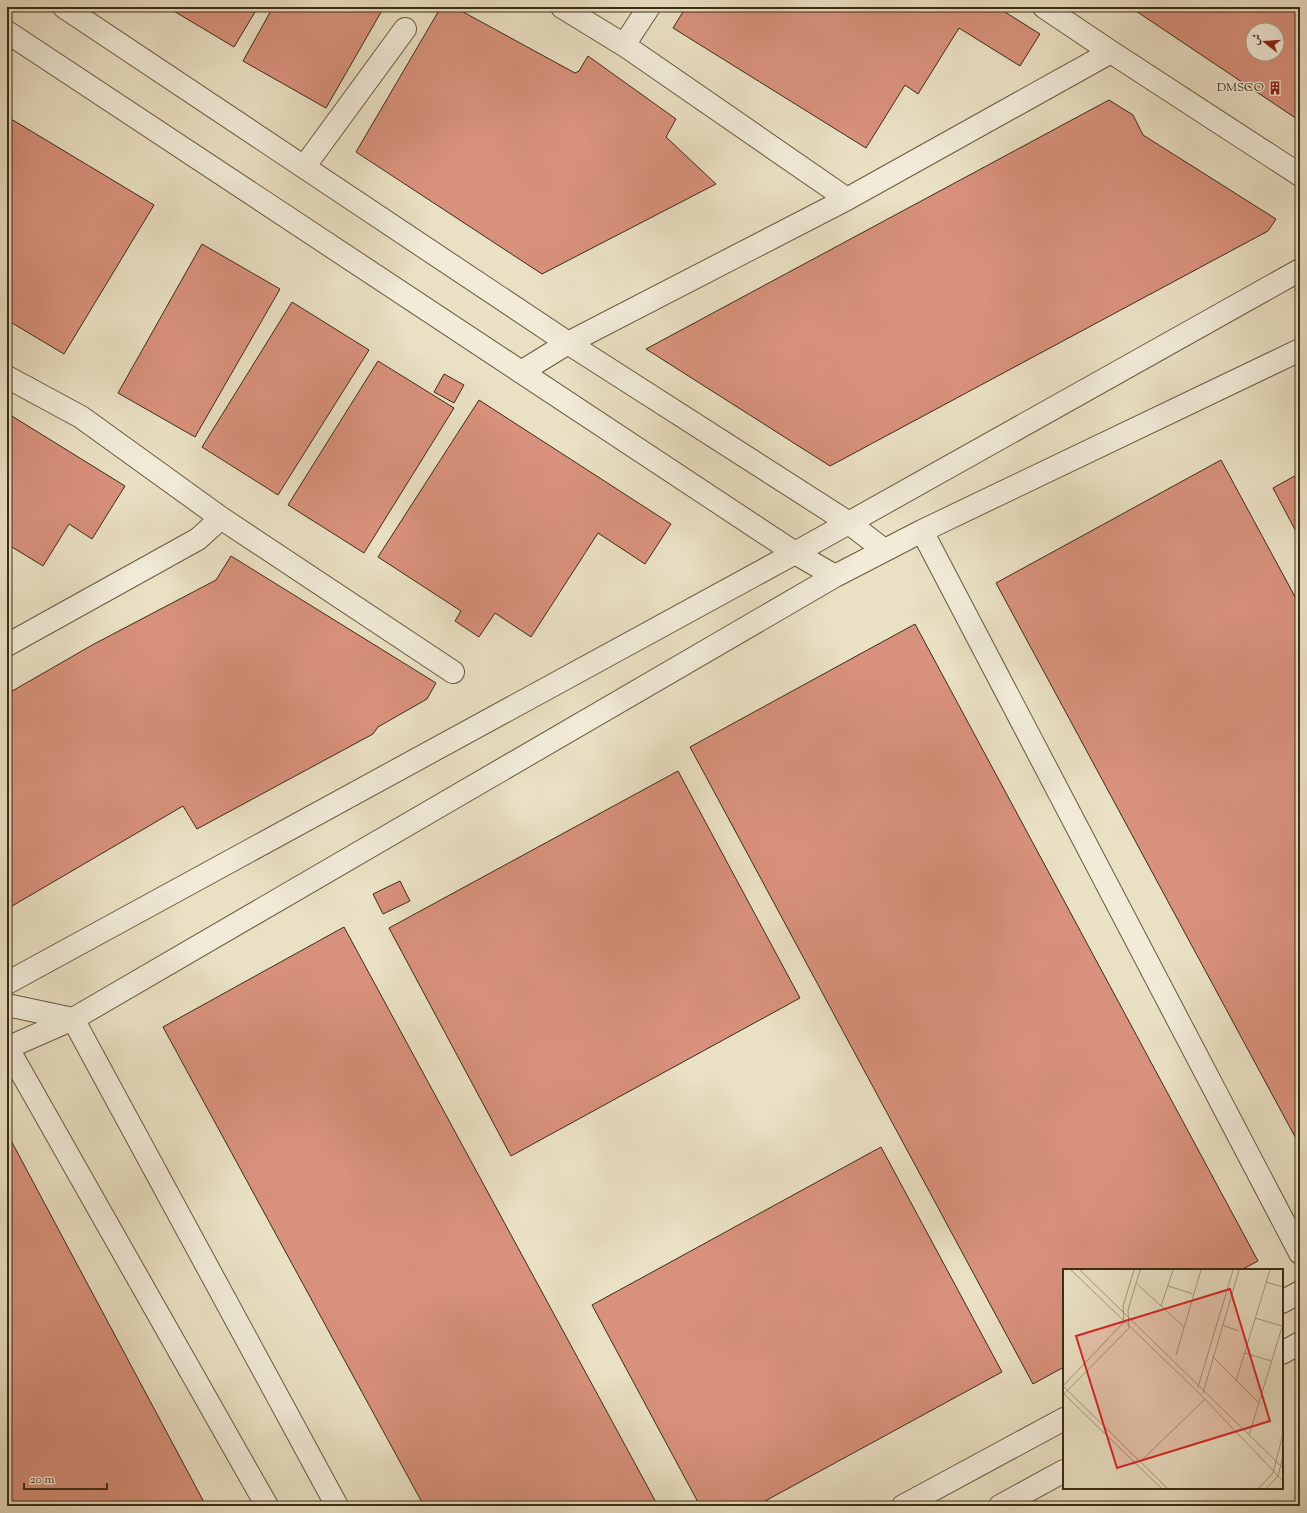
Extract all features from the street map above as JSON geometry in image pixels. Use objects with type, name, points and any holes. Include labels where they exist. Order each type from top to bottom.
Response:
[{"type":"street","points":[[64,7],[568,343],[848,523],[884,550]]},
{"type":"street","points":[[562,7],[624,45],[847,199]]},
{"type":"street","points":[[624,45],[649,7]]},
{"type":"street","points":[[1044,7],[1300,175]]},
{"type":"street","points":[[304,167],[405,29]]},
{"type":"street","points":[[7,32],[795,553],[835,576]]},
{"type":"street","points":[[521,372],[568,343],[847,199],[1111,52]]},
{"type":"street","points":[[7,983],[795,553],[1300,270]]},
{"type":"street","points":[[268,1506],[7,1047],[73,1019],[835,576],[922,531],[1300,350]]},
{"type":"street","points":[[7,377],[81,418],[221,518],[453,672]]},
{"type":"street","points":[[7,645],[198,539],[221,518]]},
{"type":"street","points":[[922,531],[1300,1254]]},
{"type":"street","points":[[7,1005],[73,1019],[337,1506]]},
{"type":"street","points":[[1283,1301],[1300,1292]]},
{"type":"street","points":[[1283,1352],[1300,1343]]},
{"type":"street","points":[[902,1506],[1063,1420]]},
{"type":"street","points":[[1000,1506],[1063,1472]]},
{"type":"building","points":[[167,7],[258,7],[234,47]]},
{"type":"building","points":[[273,7],[384,7],[326,108],[243,61]]},
{"type":"building","points":[[441,7],[454,7],[575,73],[579,71],[588,56],[676,119],[666,137],[716,184],[542,274],[356,152]]},
{"type":"building","points":[[686,7],[997,7],[1040,34],[1020,66],[959,28],[918,94],[905,85],[866,148],[673,28]]},
{"type":"building","name":"DMSCO","points":[[1130,7],[1300,7],[1300,121]]},
{"type":"building","points":[[1109,100],[1133,115],[1143,135],[1276,219],[1268,231],[830,466],[646,349]]},
{"type":"building","points":[[11,119],[154,205],[64,354],[7,320],[7,125]]},
{"type":"building","points":[[202,244],[280,289],[195,437],[118,393]]},
{"type":"building","points":[[292,302],[369,350],[278,495],[202,447]]},
{"type":"building","points":[[378,361],[454,408],[364,553],[288,505]]},
{"type":"building","points":[[444,374],[464,385],[454,403],[434,392]]},
{"type":"building","points":[[479,400],[671,524],[645,564],[598,533],[531,637],[495,613],[479,637],[455,621],[461,611],[378,557]]},
{"type":"building","points":[[7,413],[125,486],[92,539],[69,524],[43,566],[7,544]]},
{"type":"building","points":[[1221,460],[1300,606],[1300,1146],[996,583]]},
{"type":"building","points":[[1300,473],[1300,539],[1273,488]]},
{"type":"building","points":[[231,556],[436,683],[427,699],[378,727],[373,734],[197,829],[183,806],[7,909],[7,694],[94,644],[216,580]]},
{"type":"building","points":[[915,624],[1258,1261],[1243,1269],[1063,1269],[1063,1368],[1033,1384],[690,747]]},
{"type":"building","points":[[678,771],[800,998],[511,1156],[389,928]]},
{"type":"building","points":[[400,881],[410,901],[383,914],[373,894]]},
{"type":"building","points":[[344,927],[658,1506],[424,1506],[163,1027]]},
{"type":"building","points":[[7,1133],[206,1506],[7,1506]]},
{"type":"building","points":[[881,1147],[1002,1372],[756,1506],[700,1506],[592,1305]]},
{"type":"place","name":"DMSCO","points":[[1275,88]]}]
